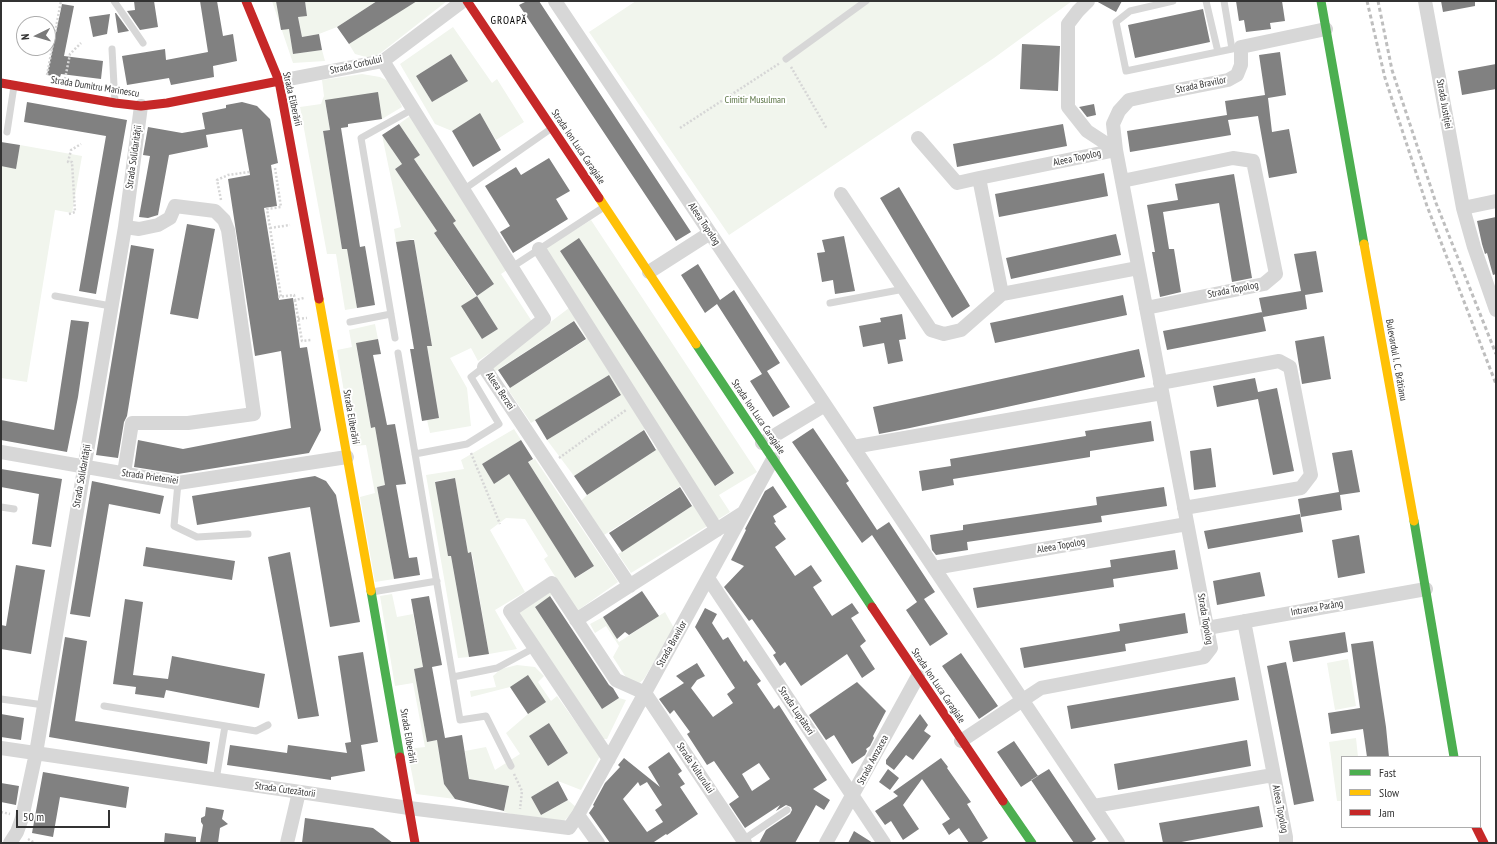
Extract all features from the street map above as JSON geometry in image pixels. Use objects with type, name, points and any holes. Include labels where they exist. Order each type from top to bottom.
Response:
[{"type":"street","name":"Strada Eliberării","points":[[246,1],[279,81],[416,843]]},
{"type":"street","name":"Strada Corbului","points":[[279,81],[383,61],[462,1]]},
{"type":"street","name":"Strada Ion Luca Caragiale","points":[[468,1],[961,741],[1032,843]]},
{"type":"street","name":"Aleea Topolog","points":[[554,1],[1118,843]]},
{"type":"street","name":"Aleea Topolog","points":[[1088,1],[1068,24],[1068,107],[1087,131],[1116,150]]},
{"type":"street","name":"Bulevardul I. C. Brătianu","points":[[1321,1],[1456,756]]},
{"type":"street","name":"Strada Justiției","points":[[1425,1],[1463,208],[1474,247],[1496,310]]},
{"type":"street","points":[[1236,48],[1326,29]]},
{"type":"street","name":"Strada Bravilor","points":[[1116,150],[1113,124],[1119,112],[1129,100],[1152,94],[1228,80],[1237,75],[1241,65],[1236,48]]},
{"type":"street","name":"Aleea Berzei","points":[[383,61],[544,319],[484,367],[630,586]]},
{"type":"street","name":"Strada Dumitru Marinescu","points":[[1,83],[115,103],[141,106],[168,103],[279,81]]},
{"type":"street","name":"Strada Solidarității","points":[[10,843],[17,832],[22,818],[36,753],[125,227],[141,106]]},
{"type":"street","name":"Aleea Topolog","points":[[918,138],[957,183],[1116,150]]},
{"type":"street","name":"Strada Topolog","points":[[1023,701],[1041,688],[1204,657],[1211,648],[1116,150]]},
{"type":"street","name":"Strada Topolog","points":[[1122,181],[1233,158],[1253,161],[1276,274],[1264,284],[1146,308]]},
{"type":"street","points":[[979,178],[1002,294]]},
{"type":"street","points":[[841,194],[931,330],[944,334],[961,330],[1002,294],[1138,268]]},
{"type":"street","points":[[1463,208],[1496,201]]},
{"type":"street","points":[[124,473],[132,423],[188,423],[254,414],[228,230],[224,220],[215,211],[175,206],[170,218],[158,225],[139,230],[125,227]]},
{"type":"street","points":[[648,272],[710,233]]},
{"type":"street","points":[[539,249],[717,530]]},
{"type":"street","points":[[853,447],[1161,388],[1280,361],[1290,367],[1312,475],[1301,488],[1184,508]]},
{"type":"street","points":[[762,443],[825,405]]},
{"type":"street","name":"Strada Prieteniei","points":[[1,452],[178,483],[347,457]]},
{"type":"street","name":"Strada Bravilor","points":[[569,828],[578,815],[609,759],[773,459]]},
{"type":"street","points":[[576,620],[744,513]]},
{"type":"street","name":"Aleea Topolog","points":[[934,568],[1187,524]]},
{"type":"street","name":"Strada Luptători","points":[[708,578],[884,843]]},
{"type":"street","points":[[609,759],[510,611],[552,583],[616,680],[645,693]]},
{"type":"street","name":"Intrarea Parâng","points":[[1207,628],[1244,620],[1426,589]]},
{"type":"street","name":"Aleea Topolog","points":[[1244,620],[1286,843]]},
{"type":"street","name":"Strada Amzacea","points":[[826,843],[918,676]]},
{"type":"street","name":"Strada Vulturului","points":[[645,693],[744,842]]},
{"type":"street","points":[[961,741],[1023,701]]},
{"type":"street","name":"Strada Cutezătorii","points":[[1,748],[409,808],[569,828]]},
{"type":"street","name":"Aleea Topolog","points":[[1094,806],[1273,775]]},
{"type":"street","points":[[287,843],[299,792]]},
{"type":"street","points":[[578,815],[598,843]]},
{"type":"street","points":[[1472,828],[1476,843]]},
{"type":"street","points":[[1476,828],[1484,843]]},
{"type":"lane","points":[[114,1],[143,43]]},
{"type":"lane","points":[[786,59],[866,1]]},
{"type":"lane","points":[[1173,1],[1130,10],[1116,22],[1126,71],[1236,48],[1224,1]]},
{"type":"lane","points":[[1206,1],[1218,52]]},
{"type":"lane","points":[[112,49],[115,103]]},
{"type":"lane","points":[[7,132],[14,85]]},
{"type":"lane","points":[[395,338],[361,138],[413,109]]},
{"type":"lane","points":[[464,190],[552,128]]},
{"type":"lane","points":[[512,267],[604,206]]},
{"type":"lane","points":[[830,303],[904,289]]},
{"type":"lane","points":[[55,296],[111,306]]},
{"type":"lane","points":[[350,322],[391,314]]},
{"type":"lane","points":[[398,353],[460,720],[486,716],[510,766]]},
{"type":"lane","points":[[415,454],[467,444],[499,424],[471,377],[484,367]]},
{"type":"lane","points":[[178,483],[174,526],[197,537],[248,534]]},
{"type":"lane","points":[[1,507],[14,509]]},
{"type":"lane","points":[[371,593],[437,581]]},
{"type":"lane","points":[[453,677],[497,668],[534,648]]},
{"type":"lane","points":[[1,699],[44,705]]},
{"type":"lane","points":[[104,706],[256,731],[268,725]]},
{"type":"lane","points":[[216,780],[224,726]]},
{"type":"lane","points":[[744,842],[787,810]]},
{"type":"path","points":[[47,75],[61,1]]},
{"type":"path","points":[[64,85],[70,54],[82,43]]},
{"type":"path","points":[[680,128],[786,59],[827,129]]},
{"type":"path","points":[[69,214],[75,212],[72,162],[68,162],[71,150],[81,144]]},
{"type":"path","points":[[271,168],[275,168],[281,207],[267,209],[280,297],[294,294],[302,341],[311,340]]},
{"type":"path","points":[[224,220],[217,180],[228,175],[249,172]]},
{"type":"path","points":[[270,228],[293,224]]},
{"type":"path","points":[[295,300],[304,298]]},
{"type":"path","points":[[298,319],[307,318]]},
{"type":"path","points":[[549,465],[636,403]]},
{"type":"path","points":[[467,444],[500,524]]},
{"type":"path","points":[[510,766],[522,791],[518,822]]},
{"type":"green space","points":[[272,1],[276,1],[289,29],[293,54],[322,50],[325,61],[293,63]]},
{"type":"green space","points":[[305,1],[377,1],[337,27],[319,34],[302,37],[298,17],[307,16]]},
{"type":"green space","points":[[414,1],[447,1],[373,59],[355,54],[349,44]]},
{"type":"green space","name":"Cimitir Musulman","points":[[636,1],[1072,1],[994,58],[729,235],[589,32]]},
{"type":"green space","points":[[453,27],[492,83],[497,79],[524,122],[496,140],[480,114],[452,131],[435,124],[400,64]],"holes":[[[451,54],[467,81],[432,102],[416,76]]]},
{"type":"green space","points":[[362,74],[380,77],[392,83],[402,107],[382,119],[325,101],[330,130],[323,131],[342,249],[347,249],[357,308],[345,310],[336,254],[327,254],[300,107],[321,104],[324,96],[322,80]]},
{"type":"green space","points":[[410,116],[507,270],[501,274],[533,323],[478,361],[471,348],[450,358],[467,388],[471,426],[430,433],[427,420],[439,418],[427,346],[432,345],[414,239],[396,242],[394,229],[401,227],[382,135],[402,164],[395,169],[437,231],[434,233],[476,296],[482,339],[498,329],[477,296],[494,284],[453,223],[456,221],[414,159],[420,155],[399,124]]},
{"type":"green space","points":[[20,145],[82,156],[72,213],[55,210],[27,382],[1,378],[1,166]]},
{"type":"green space","points":[[591,220],[757,472],[719,495],[730,512],[631,573],[618,554],[695,504],[682,485],[604,535],[581,501],[587,495],[657,449],[645,429],[574,476],[547,440],[621,395],[609,375],[531,423],[509,391],[510,388],[587,339],[575,320],[494,372],[491,367],[569,308],[544,249]],"holes":[[[579,239],[734,473],[716,486],[560,251]]]},
{"type":"green space","points":[[375,324],[378,339],[356,344],[371,428],[375,427],[385,485],[377,487],[394,579],[375,582],[360,497],[375,493],[366,445],[353,446],[337,350],[352,347],[349,330]]},
{"type":"green space","points":[[514,429],[521,440],[482,464],[494,483],[509,474],[576,578],[594,566],[528,462],[535,459],[618,582],[577,611],[544,559],[548,556],[525,519],[506,518],[490,530],[525,592],[495,610],[517,649],[489,654],[472,553],[468,553],[455,478],[435,481],[448,556],[451,556],[469,657],[458,658],[426,475],[464,469],[461,460]]},
{"type":"green space","points":[[548,589],[552,595],[535,607],[602,709],[619,698],[626,700],[607,739],[599,739],[516,612]]},
{"type":"green space","points":[[392,594],[397,617],[413,614],[423,667],[414,669],[427,742],[437,740],[444,784],[455,799],[416,794],[407,749],[425,747],[413,683],[395,686],[380,596]]},
{"type":"green space","points":[[665,612],[674,628],[644,679],[637,685],[627,679],[613,657],[619,646],[606,626],[595,633],[590,624],[603,617],[619,642]]},
{"type":"green space","points":[[1348,659],[1356,706],[1335,710],[1327,663]]},
{"type":"green space","points":[[517,665],[535,667],[544,676],[538,682],[551,701],[557,696],[600,756],[581,790],[558,781],[531,797],[541,815],[568,800],[577,808],[559,826],[504,812],[509,786],[469,779],[465,751],[486,747],[495,770],[520,754],[506,733],[528,714],[510,687],[471,697],[470,691],[496,687],[493,676],[501,669]],"holes":[[[549,723],[568,753],[548,766],[529,736]]]},
{"type":"green space","points":[[1356,738],[1358,756],[1341,756],[1341,801],[1337,801],[1329,742]]},
{"type":"building","points":[[134,1],[154,1],[158,27],[140,30],[127,11],[135,10]]},
{"type":"building","points":[[200,1],[217,1],[223,36],[233,34],[237,61],[213,66],[214,77],[171,85],[169,78],[127,85],[122,56],[165,49],[166,60],[208,52]]},
{"type":"building","points":[[276,1],[305,1],[307,16],[298,17],[302,37],[319,34],[322,50],[293,54],[289,29],[281,30]]},
{"type":"building","points":[[377,1],[417,1],[349,44],[337,27]]},
{"type":"building","points":[[527,1],[539,1],[691,232],[676,241],[519,5]]},
{"type":"building","points":[[1096,1],[1122,1],[1116,12]]},
{"type":"building","points":[[1236,1],[1282,1],[1285,21],[1270,23],[1271,29],[1246,32],[1244,20],[1239,21]]},
{"type":"building","points":[[1441,1],[1475,1],[1475,6],[1443,12]]},
{"type":"building","points":[[62,4],[74,6],[64,56],[103,61],[101,79],[61,74],[60,77],[47,75],[51,56],[56,56],[56,32]]},
{"type":"building","points":[[1203,9],[1210,42],[1135,58],[1128,25]]},
{"type":"building","points":[[116,13],[129,31],[118,33]]},
{"type":"building","points":[[110,14],[107,34],[93,37],[89,17]]},
{"type":"building","points":[[1022,44],[1060,46],[1058,91],[1020,89]]},
{"type":"building","points":[[1280,52],[1286,95],[1268,98],[1272,132],[1289,129],[1297,173],[1269,178],[1258,116],[1228,120],[1231,135],[1130,152],[1127,131],[1227,115],[1225,101],[1265,95],[1259,55]]},
{"type":"building","points":[[451,54],[468,81],[432,102],[416,76]]},
{"type":"building","points":[[1496,64],[1496,89],[1462,95],[1458,71]]},
{"type":"building","points":[[378,92],[382,119],[348,124],[348,127],[341,128],[360,247],[365,246],[375,305],[357,308],[347,249],[342,249],[323,131],[330,130],[325,100]]},
{"type":"building","points":[[27,102],[127,120],[96,294],[79,291],[106,136],[24,122]]},
{"type":"building","points":[[242,102],[257,106],[270,119],[278,163],[271,165],[277,206],[264,208],[279,300],[293,298],[300,348],[307,347],[321,430],[309,453],[178,474],[134,467],[138,440],[183,449],[291,428],[281,351],[255,356],[228,179],[250,175],[242,129],[206,135],[208,147],[169,155],[158,215],[148,218],[139,217],[150,156],[143,155],[148,127],[182,133],[205,129],[202,113],[226,108],[226,105]]},
{"type":"building","points":[[1094,104],[1096,115],[1087,117],[1079,107]]},
{"type":"building","points":[[480,113],[501,150],[473,167],[452,131]]},
{"type":"building","points":[[399,124],[420,155],[414,159],[456,221],[453,223],[494,284],[477,296],[434,233],[437,231],[395,169],[402,164],[382,135]]},
{"type":"building","points":[[1063,124],[1067,146],[957,167],[953,144]]},
{"type":"building","points":[[1,142],[20,145],[16,169],[1,166]]},
{"type":"building","points":[[549,158],[570,191],[556,199],[568,219],[513,253],[500,232],[510,226],[485,186],[516,167],[521,175]]},
{"type":"building","points":[[1104,173],[1108,196],[999,217],[995,194]]},
{"type":"building","points":[[1234,174],[1252,278],[1232,282],[1219,203],[1163,212],[1169,249],[1174,249],[1181,292],[1160,297],[1152,252],[1155,252],[1147,205],[1178,200],[1175,184]]},
{"type":"building","points":[[899,187],[970,306],[952,318],[880,198]]},
{"type":"building","points":[[1496,217],[1496,274],[1493,275],[1487,253],[1485,254],[1482,244],[1477,221]]},
{"type":"building","points":[[187,224],[215,229],[198,319],[170,314]]},
{"type":"building","points":[[1116,234],[1121,255],[1011,279],[1006,258]]},
{"type":"building","points":[[844,236],[855,291],[835,294],[833,280],[822,282],[817,253],[825,252],[822,240]]},
{"type":"building","points":[[579,238],[734,473],[715,486],[560,251]]},
{"type":"building","points":[[414,240],[432,346],[427,346],[439,418],[422,421],[410,349],[414,349],[396,242]]},
{"type":"building","points":[[131,245],[154,249],[127,416],[124,422],[118,458],[96,455]]},
{"type":"building","points":[[1316,251],[1323,292],[1305,295],[1307,309],[1263,317],[1259,298],[1301,291],[1294,254]]},
{"type":"building","points":[[698,264],[720,300],[734,290],[780,363],[767,371],[790,407],[773,417],[750,381],[762,374],[717,304],[705,313],[681,275]]},
{"type":"building","points":[[1123,295],[1127,315],[995,343],[990,323]]},
{"type":"building","points":[[477,296],[498,329],[482,339],[461,306]]},
{"type":"building","points":[[1262,312],[1266,331],[1167,350],[1163,331]]},
{"type":"building","points":[[902,314],[906,339],[899,340],[903,361],[888,364],[884,343],[863,347],[859,326],[881,322],[880,318]]},
{"type":"building","points":[[71,320],[89,322],[78,397],[67,452],[1,440],[1,420],[54,430]]},
{"type":"building","points":[[574,321],[586,339],[510,388],[498,370]]},
{"type":"building","points":[[1324,336],[1331,379],[1302,384],[1295,341]]},
{"type":"building","points":[[378,339],[381,354],[373,355],[387,425],[395,424],[406,484],[396,485],[409,558],[417,557],[420,575],[394,579],[377,487],[385,485],[375,427],[371,428],[356,343]]},
{"type":"building","points":[[1139,349],[1145,377],[879,434],[873,407]]},
{"type":"building","points":[[609,375],[621,395],[547,440],[535,420]]},
{"type":"building","points":[[1255,378],[1258,392],[1277,388],[1294,471],[1273,475],[1258,399],[1217,407],[1213,386]]},
{"type":"building","points":[[1151,421],[1154,441],[1090,451],[1090,457],[953,479],[954,485],[922,491],[919,471],[951,466],[950,459],[1086,436],[1085,431]]},
{"type":"building","points":[[813,428],[849,481],[846,483],[877,530],[889,522],[935,592],[924,599],[948,634],[930,646],[906,610],[917,602],[872,535],[862,543],[792,442]]},
{"type":"building","points":[[644,430],[656,450],[587,495],[574,476]]},
{"type":"building","points":[[521,440],[533,459],[528,462],[594,566],[575,578],[509,474],[494,484],[482,464]]},
{"type":"building","points":[[1211,448],[1216,487],[1194,490],[1190,451]]},
{"type":"building","points":[[1352,450],[1360,492],[1340,495],[1342,510],[1301,517],[1298,499],[1339,492],[1332,453]]},
{"type":"building","points":[[1,469],[62,479],[51,547],[32,544],[39,494],[1,487]]},
{"type":"building","points":[[315,476],[326,481],[336,495],[360,622],[330,627],[310,507],[197,525],[192,496]]},
{"type":"building","points":[[455,478],[468,553],[471,552],[489,654],[469,657],[451,556],[448,556],[435,482]]},
{"type":"building","points":[[92,481],[164,496],[160,514],[109,504],[90,617],[70,614]]},
{"type":"building","points":[[773,486],[787,507],[773,516],[776,522],[774,523],[786,539],[775,547],[795,576],[811,565],[822,581],[813,587],[832,616],[852,603],[859,613],[851,618],[866,641],[860,646],[875,669],[862,678],[847,654],[801,686],[785,662],[780,666],[773,655],[776,653],[752,619],[749,621],[724,587],[744,566],[731,560],[765,491]]},
{"type":"building","points":[[680,487],[692,506],[622,552],[609,533]]},
{"type":"building","points":[[1164,487],[1167,506],[1101,516],[1102,522],[967,542],[968,550],[936,555],[932,550],[930,535],[963,530],[963,525],[1097,505],[1096,497]]},
{"type":"building","points":[[1300,514],[1303,532],[1208,549],[1204,531]]},
{"type":"building","points":[[1359,535],[1365,573],[1338,578],[1332,540]]},
{"type":"building","points":[[146,547],[235,561],[232,580],[143,566]]},
{"type":"building","points":[[1175,550],[1178,569],[1113,579],[1114,587],[977,608],[973,588],[1111,567],[1110,560]]},
{"type":"building","points":[[290,552],[319,716],[298,719],[268,557]]},
{"type":"building","points":[[16,565],[45,570],[31,654],[1,649],[1,625],[6,626]]},
{"type":"building","points":[[1260,572],[1265,596],[1217,605],[1213,581]]},
{"type":"building","points":[[642,591],[659,616],[629,635],[625,632],[617,639],[603,617]]},
{"type":"building","points":[[429,596],[442,665],[432,667],[445,738],[462,735],[469,779],[509,786],[504,811],[455,799],[444,784],[437,740],[427,742],[414,669],[423,667],[411,599]]},
{"type":"building","points":[[550,596],[619,698],[602,709],[535,607]]},
{"type":"building","points":[[125,599],[143,602],[133,675],[168,679],[172,656],[265,674],[259,708],[166,690],[164,698],[135,694],[136,687],[113,684]]},
{"type":"building","points":[[705,608],[717,614],[712,623],[723,640],[728,637],[744,662],[746,660],[761,681],[757,684],[774,709],[779,705],[827,780],[813,789],[830,800],[824,810],[816,805],[795,843],[759,843],[766,830],[790,814],[792,810],[791,807],[786,805],[776,811],[780,805],[745,828],[729,804],[739,797],[714,761],[707,765],[687,734],[690,732],[674,710],[670,714],[659,699],[684,683],[676,676],[697,663],[705,676],[697,680],[691,688],[713,717],[733,703],[727,694],[735,688],[695,627]],"holes":[[[759,763],[770,779],[752,791],[742,774]]]},
{"type":"building","points":[[1185,613],[1188,633],[1125,644],[1126,651],[1024,668],[1020,648],[1120,631],[1119,624]]},
{"type":"building","points":[[1345,632],[1348,652],[1293,662],[1289,641]]},
{"type":"building","points":[[65,637],[87,641],[75,721],[210,742],[207,764],[49,737]]},
{"type":"building","points":[[1373,641],[1389,756],[1367,756],[1363,729],[1331,734],[1328,713],[1360,708],[1351,644]]},
{"type":"building","points":[[363,652],[378,742],[361,745],[365,771],[331,777],[331,780],[227,765],[230,745],[287,753],[288,745],[347,753],[345,743],[351,742],[338,656]]},
{"type":"building","points":[[961,653],[998,706],[979,719],[942,666]]},
{"type":"building","points":[[1286,662],[1314,801],[1294,805],[1267,666]]},
{"type":"building","points":[[528,675],[546,702],[528,714],[510,687]]},
{"type":"building","points":[[1235,677],[1239,700],[1071,729],[1067,706]]},
{"type":"building","points":[[857,682],[886,711],[873,736],[874,738],[870,746],[866,749],[867,751],[865,755],[852,764],[834,735],[826,740],[809,715]]},
{"type":"building","points":[[1,714],[24,718],[21,740],[1,737]]},
{"type":"building","points":[[920,714],[928,725],[924,731],[931,736],[913,760],[906,755],[894,770],[886,764],[886,760]]},
{"type":"building","points":[[549,723],[568,753],[548,766],[529,736]]},
{"type":"building","points":[[1247,740],[1251,766],[1118,790],[1114,764]]},
{"type":"building","points":[[1014,741],[1038,776],[1021,787],[997,752]]},
{"type":"building","points":[[669,752],[682,771],[678,774],[685,784],[680,787],[698,814],[654,842],[655,843],[610,843],[589,813],[594,806],[593,805],[605,783],[620,767],[618,765],[624,758],[660,787],[648,767]],"holes":[[[638,782],[640,786],[647,782],[662,805],[655,810],[663,822],[647,832],[623,799]]]},
{"type":"building","points":[[941,758],[971,802],[967,804],[988,838],[980,843],[969,843],[959,828],[949,835],[942,824],[950,819],[922,779],[903,805],[919,829],[903,840],[891,821],[885,825],[875,811],[898,796],[893,792]]},
{"type":"building","points":[[888,769],[899,778],[890,790],[879,782]]},
{"type":"building","points":[[1049,769],[1096,839],[1090,843],[1074,843],[1031,780]]},
{"type":"building","points":[[43,772],[129,787],[126,808],[60,797],[53,837],[32,833]]},
{"type":"building","points":[[558,781],[568,800],[541,815],[531,797]]},
{"type":"building","points":[[1,783],[19,786],[16,805],[1,802]]},
{"type":"building","points":[[1259,806],[1263,827],[1176,843],[1163,843],[1159,823]]},
{"type":"building","points":[[206,807],[224,810],[222,819],[228,824],[220,828],[218,843],[200,843],[203,825],[201,818],[205,816]]},
{"type":"building","points":[[305,818],[373,828],[393,843],[302,843]]},
{"type":"building","points":[[854,831],[873,843],[848,843]]},
{"type":"building","points":[[165,833],[196,837],[196,843],[164,843]]},
{"type":"railway","points":[[1367,1],[1385,78],[1427,206],[1496,384]]},
{"type":"railway","points":[[1378,1],[1392,70],[1436,203],[1496,354]]},
{"type":"traffic: fast","points":[[1321,1],[1364,244]]},
{"type":"traffic: fast","points":[[696,344],[872,607]]},
{"type":"traffic: fast","points":[[1414,521],[1454,756]]},
{"type":"traffic: fast","points":[[371,591],[400,757]]},
{"type":"traffic: fast","points":[[1003,801],[1032,843]]},
{"type":"traffic: slow","points":[[599,198],[696,344]]},
{"type":"traffic: slow","points":[[1364,244],[1414,521]]},
{"type":"traffic: slow","points":[[319,299],[371,591]]},
{"type":"traffic: jam","points":[[246,1],[279,81],[319,299]]},
{"type":"traffic: jam","points":[[467,1],[599,198]]},
{"type":"traffic: jam","points":[[1,83],[115,103],[141,106],[167,103],[279,81]]},
{"type":"traffic: jam","points":[[872,607],[1003,801]]},
{"type":"traffic: jam","points":[[400,757],[415,843]]},
{"type":"traffic: jam","points":[[1476,828],[1484,843]]},
{"type":"district","name":"GROAPĂ","points":[[509,21]]}]
